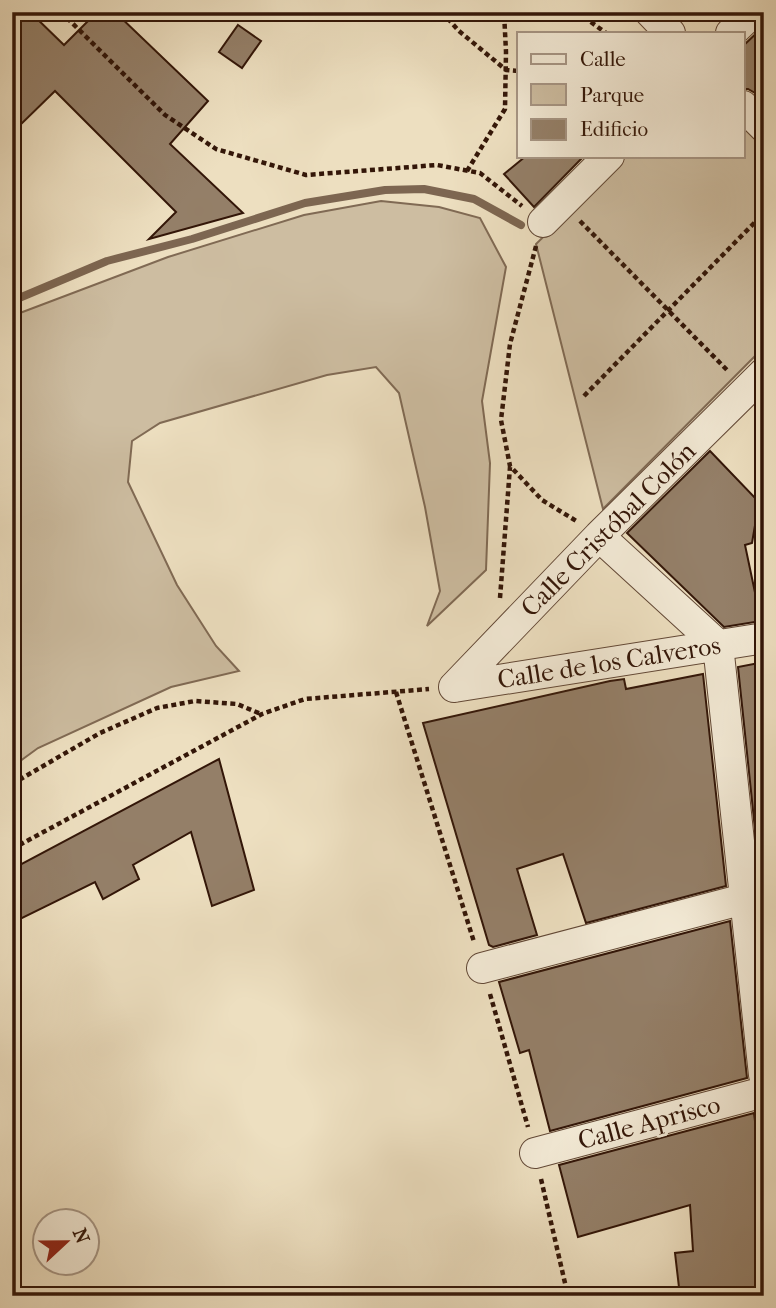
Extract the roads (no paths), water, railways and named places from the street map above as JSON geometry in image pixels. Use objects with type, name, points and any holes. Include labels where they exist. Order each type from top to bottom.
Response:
[{"type":"street","points":[[650,12],[669,32]]},
{"type":"street","points":[[732,32],[753,12]]},
{"type":"street","points":[[744,107],[764,127]]},
{"type":"street","points":[[553,213],[607,158]]},
{"type":"street","name":"Calle Cristóbal Colón","points":[[454,687],[599,536],[755,381]]},
{"type":"street","points":[[599,536],[718,645],[754,896],[764,1075]]},
{"type":"street","name":"Calle de los Calveros","points":[[454,687],[764,638]]},
{"type":"street","points":[[482,968],[754,896]]},
{"type":"street","name":"Calle Aprisco","points":[[535,1153],[764,1092]]},
{"type":"waterway","points":[[12,301],[107,261],[192,239],[305,203],[385,190],[424,189],[474,199],[521,225]]}]
